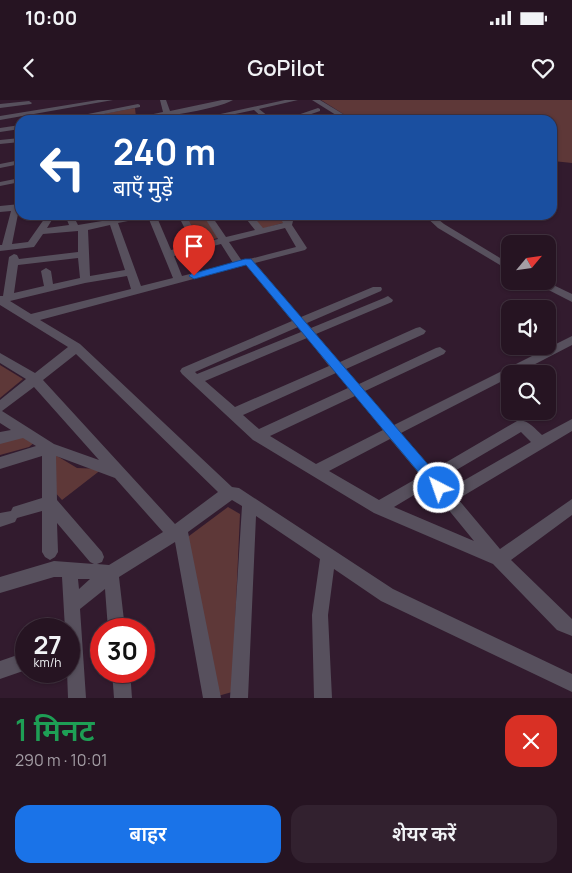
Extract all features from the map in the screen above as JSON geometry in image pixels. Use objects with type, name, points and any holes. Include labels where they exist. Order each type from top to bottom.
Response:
[{"type":"street","points":[[16,115],[87,102],[110,100]]},
{"type":"street","points":[[163,100],[167,114]]},
{"type":"street","points":[[191,100],[196,115]]},
{"type":"street","points":[[160,115],[230,100]]},
{"type":"street","points":[[254,100],[265,106]]},
{"type":"street","points":[[223,115],[295,100]]},
{"type":"street","points":[[307,101],[326,115]]},
{"type":"street","points":[[237,115],[307,101],[338,115]]},
{"type":"street","points":[[87,102],[93,114]]},
{"type":"street","points":[[0,106],[29,103]]},
{"type":"street","points":[[90,115],[137,103]]},
{"type":"street","points":[[302,115],[318,110]]},
{"type":"street","points":[[257,111],[262,115]]},
{"type":"street","points":[[0,118],[15,115]]},
{"type":"street","points":[[0,130],[15,128]]},
{"type":"street","points":[[0,142],[15,140]]},
{"type":"street","points":[[0,164],[15,161]]},
{"type":"street","points":[[0,184],[15,181]]},
{"type":"street","points":[[0,209],[15,207]]},
{"type":"street","points":[[3,300],[13,263],[8,248],[15,219]]},
{"type":"street","points":[[8,248],[31,245],[48,220]]},
{"type":"street","points":[[72,220],[78,228],[86,280]]},
{"type":"street","points":[[39,232],[78,228],[108,220]]},
{"type":"street","points":[[112,220],[137,291]]},
{"type":"street","points":[[154,220],[179,280]]},
{"type":"street","points":[[185,220],[198,246]]},
{"type":"street","points":[[210,220],[223,240],[300,322],[500,559],[569,623]]},
{"type":"street","points":[[251,220],[261,231]]},
{"type":"street","points":[[28,319],[302,248],[285,220],[261,231],[168,254]]},
{"type":"street","points":[[434,220],[501,263]]},
{"type":"street","points":[[13,263],[82,254]]},
{"type":"street","points":[[46,271],[49,288]]},
{"type":"street","points":[[3,300],[49,288],[130,272]]},
{"type":"street","points":[[377,289],[186,371],[258,436],[379,508],[500,559]]},
{"type":"street","points":[[555,290],[572,298]]},
{"type":"street","points":[[3,300],[28,319],[76,348],[230,493],[234,493],[387,594],[572,683]]},
{"type":"street","points":[[195,380],[388,300]]},
{"type":"street","points":[[232,414],[420,331]]},
{"type":"street","points":[[317,470],[572,340]]},
{"type":"street","points":[[0,407],[76,348]]},
{"type":"street","points":[[258,436],[440,351]]},
{"type":"street","points":[[0,358],[35,379],[117,472],[177,532],[212,698]]},
{"type":"street","points":[[0,416],[49,448],[117,472]]},
{"type":"street","points":[[448,498],[572,424]]},
{"type":"street","points":[[379,508],[522,425],[540,442]]},
{"type":"street","points":[[0,438],[24,432]]},
{"type":"street","points":[[0,463],[49,448]]},
{"type":"street","points":[[49,448],[50,552]]},
{"type":"street","points":[[72,605],[112,573],[177,532],[230,493]]},
{"type":"street","points":[[9,516],[50,502]]},
{"type":"street","points":[[50,502],[96,557]]},
{"type":"street","points":[[239,698],[249,503]]},
{"type":"street","points":[[500,559],[572,506]]},
{"type":"street","points":[[323,698],[320,615],[328,555]]},
{"type":"street","points":[[0,585],[47,570],[112,573]]},
{"type":"street","points":[[69,570],[72,618]]},
{"type":"street","points":[[112,573],[116,618]]},
{"type":"street","points":[[0,670],[15,665]]},
{"type":"street","points":[[76,683],[77,698]]},
{"type":"street","points":[[122,683],[123,698]]},
{"type":"shaded area","points":[[321,100],[572,100],[572,163],[557,161],[557,115],[345,115]]},
{"type":"shaded area","points":[[135,108],[136,115],[97,115]]},
{"type":"shaded area","points":[[188,220],[207,220],[218,238],[202,242]]},
{"type":"shaded area","points":[[254,220],[284,220],[286,222],[262,229]]},
{"type":"shaded area","points":[[0,365],[23,379],[0,398]]},
{"type":"shaded area","points":[[18,430],[35,442],[29,447],[0,455],[0,435]]},
{"type":"shaded area","points":[[52,453],[77,468],[102,469],[62,500],[52,489]]},
{"type":"shaded area","points":[[228,507],[240,514],[232,692],[218,696],[181,542]]},
{"type":"route","points":[[194,276],[248,261],[439,488]]}]
